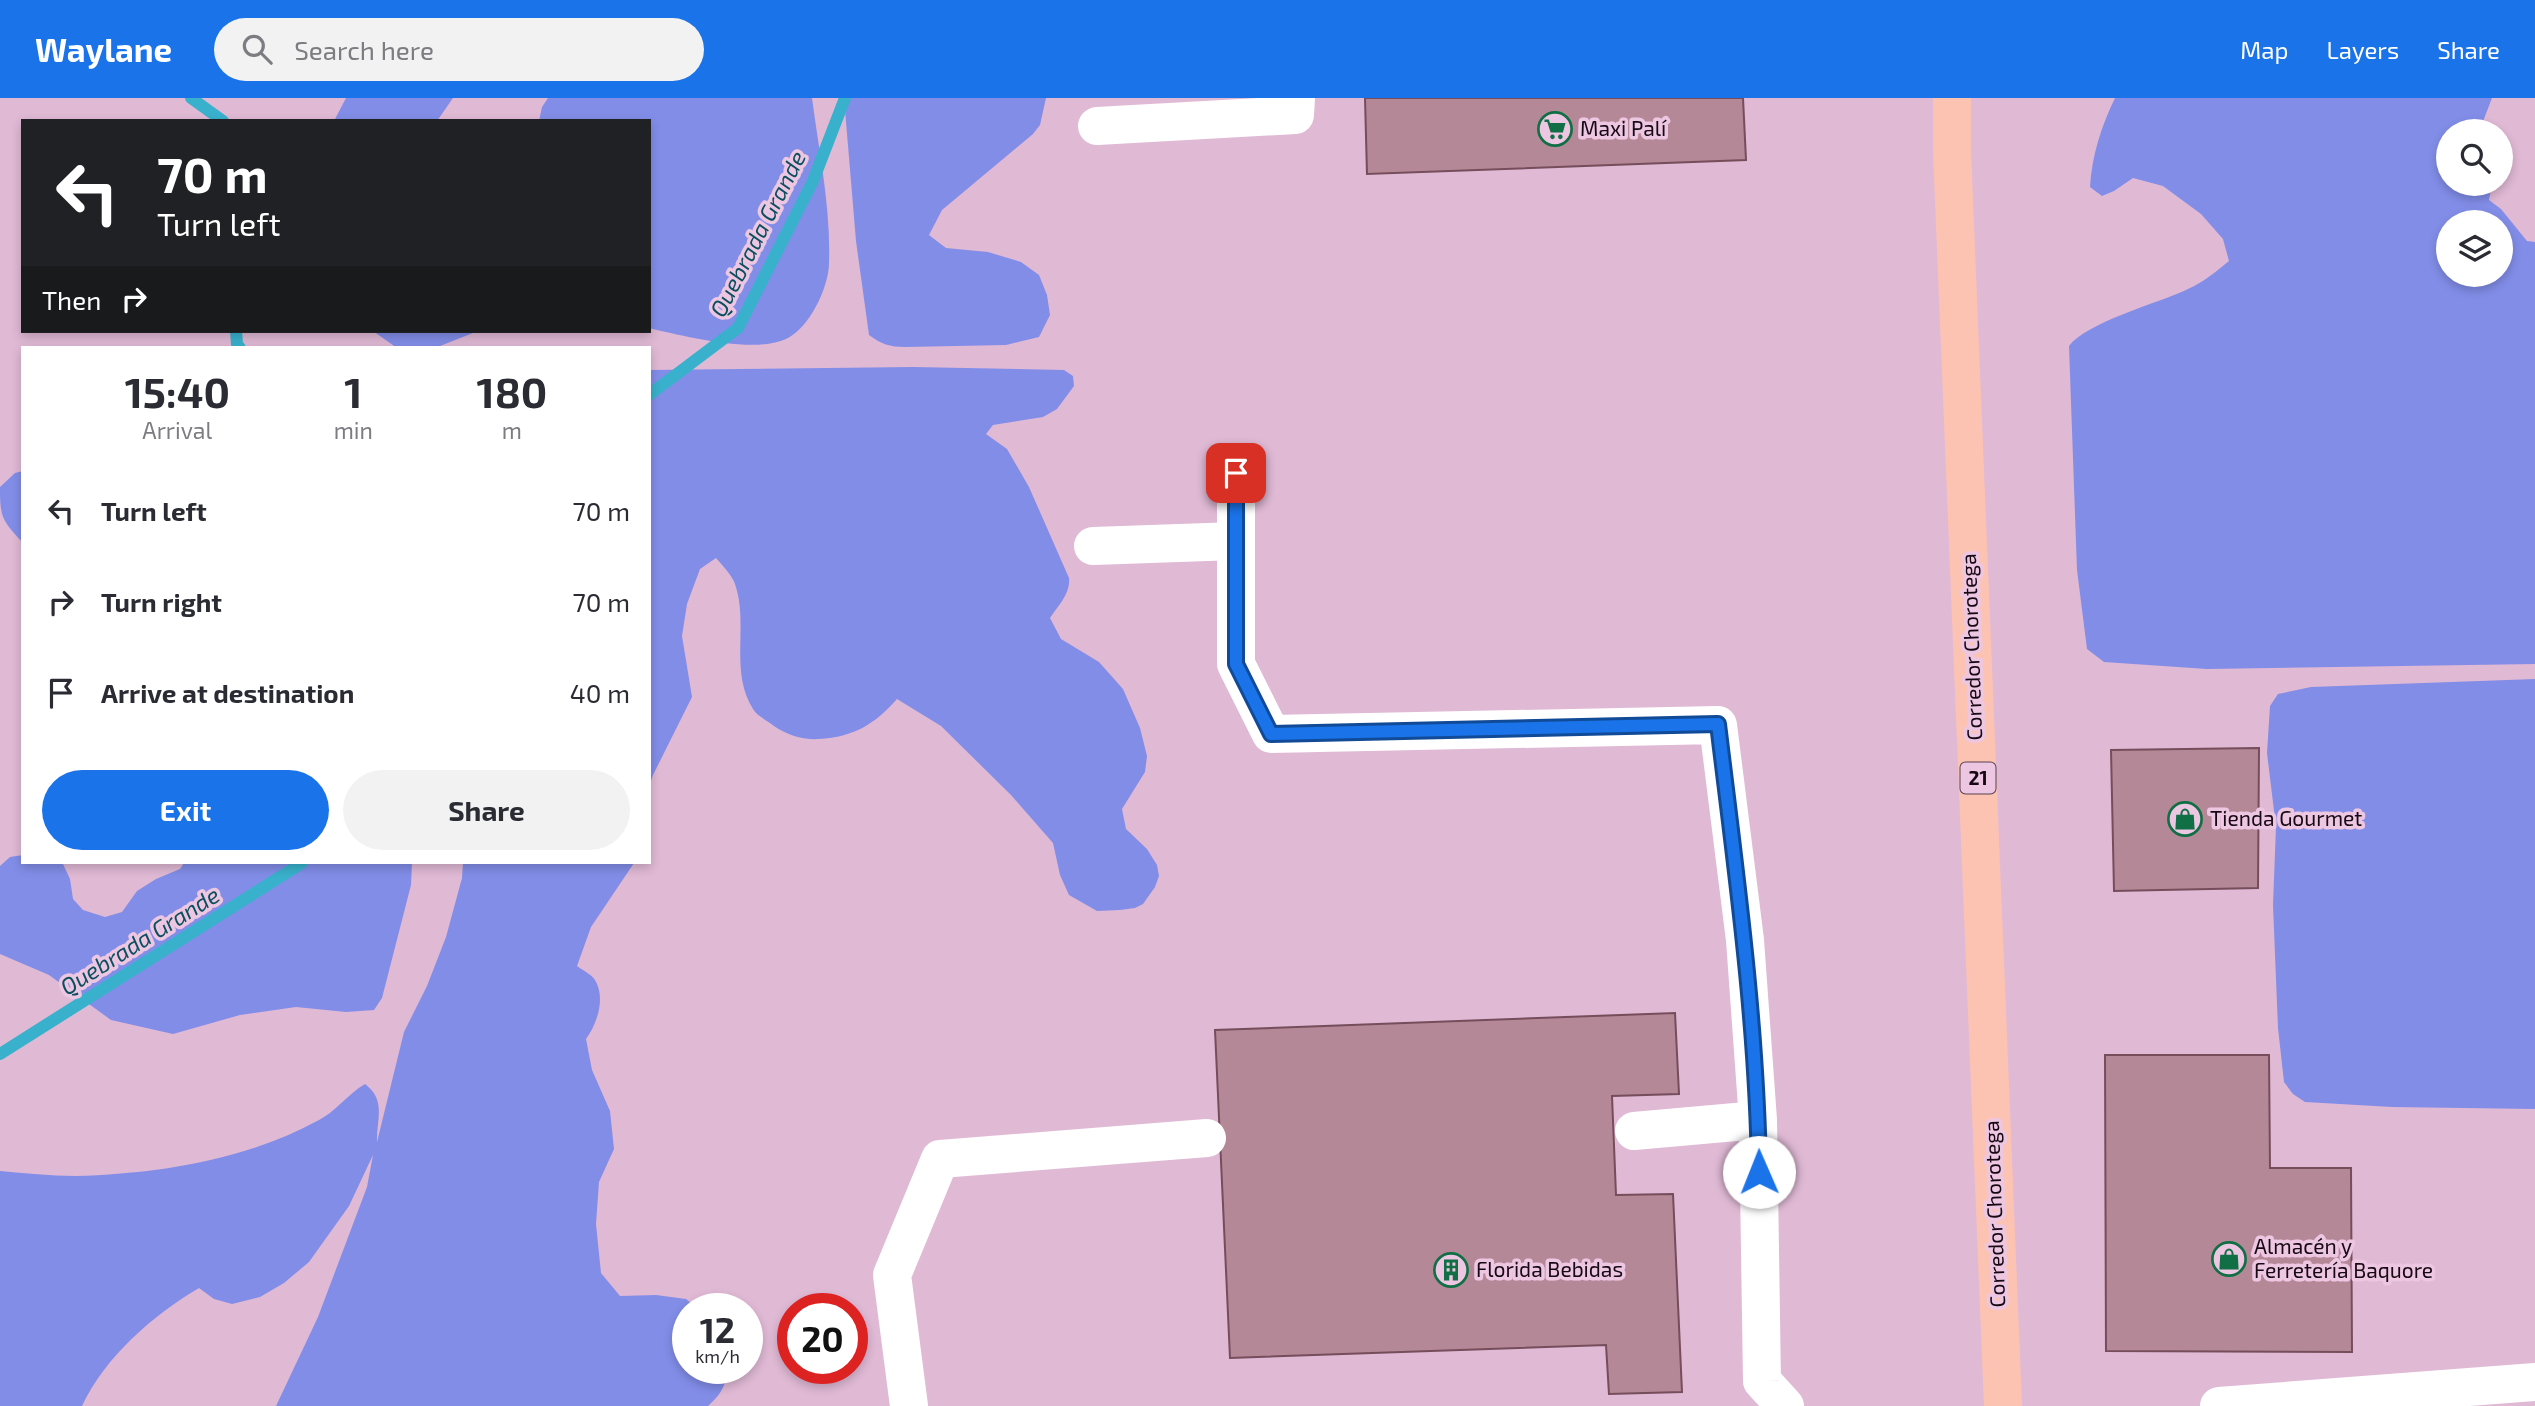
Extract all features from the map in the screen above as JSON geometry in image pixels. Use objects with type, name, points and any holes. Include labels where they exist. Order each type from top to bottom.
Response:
[{"type":"main road","name":"Corredor Chorotega","points":[[1952,98],[2003,1406]]},
{"type":"lane","points":[[1097,126],[1295,115],[1296,98]]},
{"type":"lane","points":[[1236,473],[1236,664],[1271,734],[1718,724],[1745,940],[1758,1119],[1762,1381],[1785,1406]]},
{"type":"lane","points":[[1093,546],[1236,541]]},
{"type":"lane","points":[[1634,1131],[1758,1119]]},
{"type":"lane","points":[[909,1406],[891,1275],[940,1158],[1207,1138]]},
{"type":"lane","points":[[2219,1406],[2535,1382]]},
{"type":"shaded area","points":[[346,98],[453,98],[438,119],[335,119]]},
{"type":"shaded area","points":[[548,98],[812,98],[826,201],[829,263],[826,284],[810,317],[786,339],[756,345],[718,342],[651,328],[651,119],[539,119],[542,107]]},
{"type":"shaded area","points":[[844,98],[1046,98],[1040,125],[1033,134],[942,210],[929,235],[946,248],[988,252],[1021,262],[1039,275],[1047,295],[1050,315],[1039,337],[1006,345],[905,347],[886,344],[869,335],[856,241]]},
{"type":"shaded area","points":[[2115,98],[2492,98],[2484,119],[2436,119],[2436,196],[2490,196],[2489,200],[2502,210],[2436,210],[2436,287],[2513,287],[2513,224],[2527,241],[2535,242],[2535,664],[2207,669],[2104,662],[2087,649],[2077,570],[2069,346],[2078,337],[2107,321],[2193,286],[2229,261],[2223,239],[2201,214],[2163,186],[2133,178],[2102,196],[2090,187],[2101,130]]},
{"type":"shaded area","points":[[376,333],[473,333],[440,346],[394,346]]},
{"type":"shaded area","points":[[913,367],[1064,370],[1073,376],[1074,386],[1057,409],[1043,417],[993,425],[986,434],[1007,449],[1029,487],[1069,578],[1066,594],[1050,618],[1061,639],[1099,662],[1123,689],[1140,728],[1147,756],[1145,772],[1122,809],[1126,829],[1147,849],[1157,865],[1159,876],[1143,904],[1135,908],[1097,911],[1069,895],[1060,875],[1053,843],[1011,795],[941,726],[897,699],[863,728],[831,738],[795,736],[757,714],[746,694],[742,679],[739,600],[735,584],[716,558],[700,569],[687,604],[682,636],[692,697],[651,781],[651,370]]},
{"type":"shaded area","points":[[21,472],[21,541],[4,518],[1,506],[0,487],[15,473]]},
{"type":"shaded area","points":[[2535,679],[2535,1109],[2392,1107],[2305,1102],[2293,1094],[2284,1082],[2278,1028],[2273,905],[2276,827],[2267,753],[2270,706],[2278,694],[2311,687]]},
{"type":"shaded area","points":[[21,855],[21,864],[63,864],[70,879],[73,899],[83,910],[105,917],[122,912],[137,891],[180,869],[183,864],[412,864],[411,885],[382,998],[374,1010],[346,1012],[296,1007],[240,1015],[173,1034],[111,1020],[49,975],[0,954],[0,866],[10,857]]},
{"type":"shaded area","points":[[463,864],[633,864],[591,927],[577,966],[595,980],[600,995],[597,1018],[586,1039],[592,1070],[610,1111],[614,1149],[599,1182],[596,1224],[601,1273],[620,1296],[672,1297],[672,1384],[724,1384],[716,1398],[708,1406],[276,1406],[318,1317],[367,1187],[373,1155],[349,1206],[309,1262],[284,1283],[260,1297],[232,1304],[214,1299],[199,1288],[148,1324],[117,1354],[82,1406],[0,1406],[0,1171],[66,1176],[106,1175],[169,1168],[231,1155],[291,1134],[325,1117],[365,1084],[372,1090],[378,1104],[377,1142],[404,1032],[427,986],[446,937],[462,878]]},
{"type":"building","name":"Maxi Palí","points":[[1365,98],[1743,98],[1746,160],[1367,174]]},
{"type":"building","name":"Tienda Gourmet","points":[[2259,748],[2258,888],[2114,891],[2111,750]]},
{"type":"building","name":"Florida Bebidas","points":[[1675,1013],[1679,1094],[1612,1096],[1616,1195],[1673,1194],[1682,1392],[1609,1394],[1606,1345],[1230,1358],[1215,1030]]},
{"type":"building","name":"Almacén y Ferretería Baquore","points":[[2105,1055],[2269,1055],[2270,1168],[2351,1168],[2352,1352],[2106,1351]]},
{"type":"waterway","points":[[191,98],[220,119]]},
{"type":"waterway","name":"Quebrada Grande","points":[[651,393],[738,328],[813,181],[845,98]]},
{"type":"waterway","points":[[236,333],[238,346]]},
{"type":"waterway","name":"Quebrada Grande","points":[[0,1054],[300,864]]},
{"type":"place","name":"Maxi Palí","points":[[1555,129]]},
{"type":"place","name":"Tienda Gourmet","points":[[2185,819]]},
{"type":"place","name":"Almacén y Ferretería Baquore","points":[[2229,1259]]},
{"type":"place","name":"Florida Bebidas","points":[[1451,1270]]},
{"type":"route","points":[[1236,473],[1236,664],[1271,734],[1718,724],[1745,940],[1758,1119],[1759,1172]]}]
